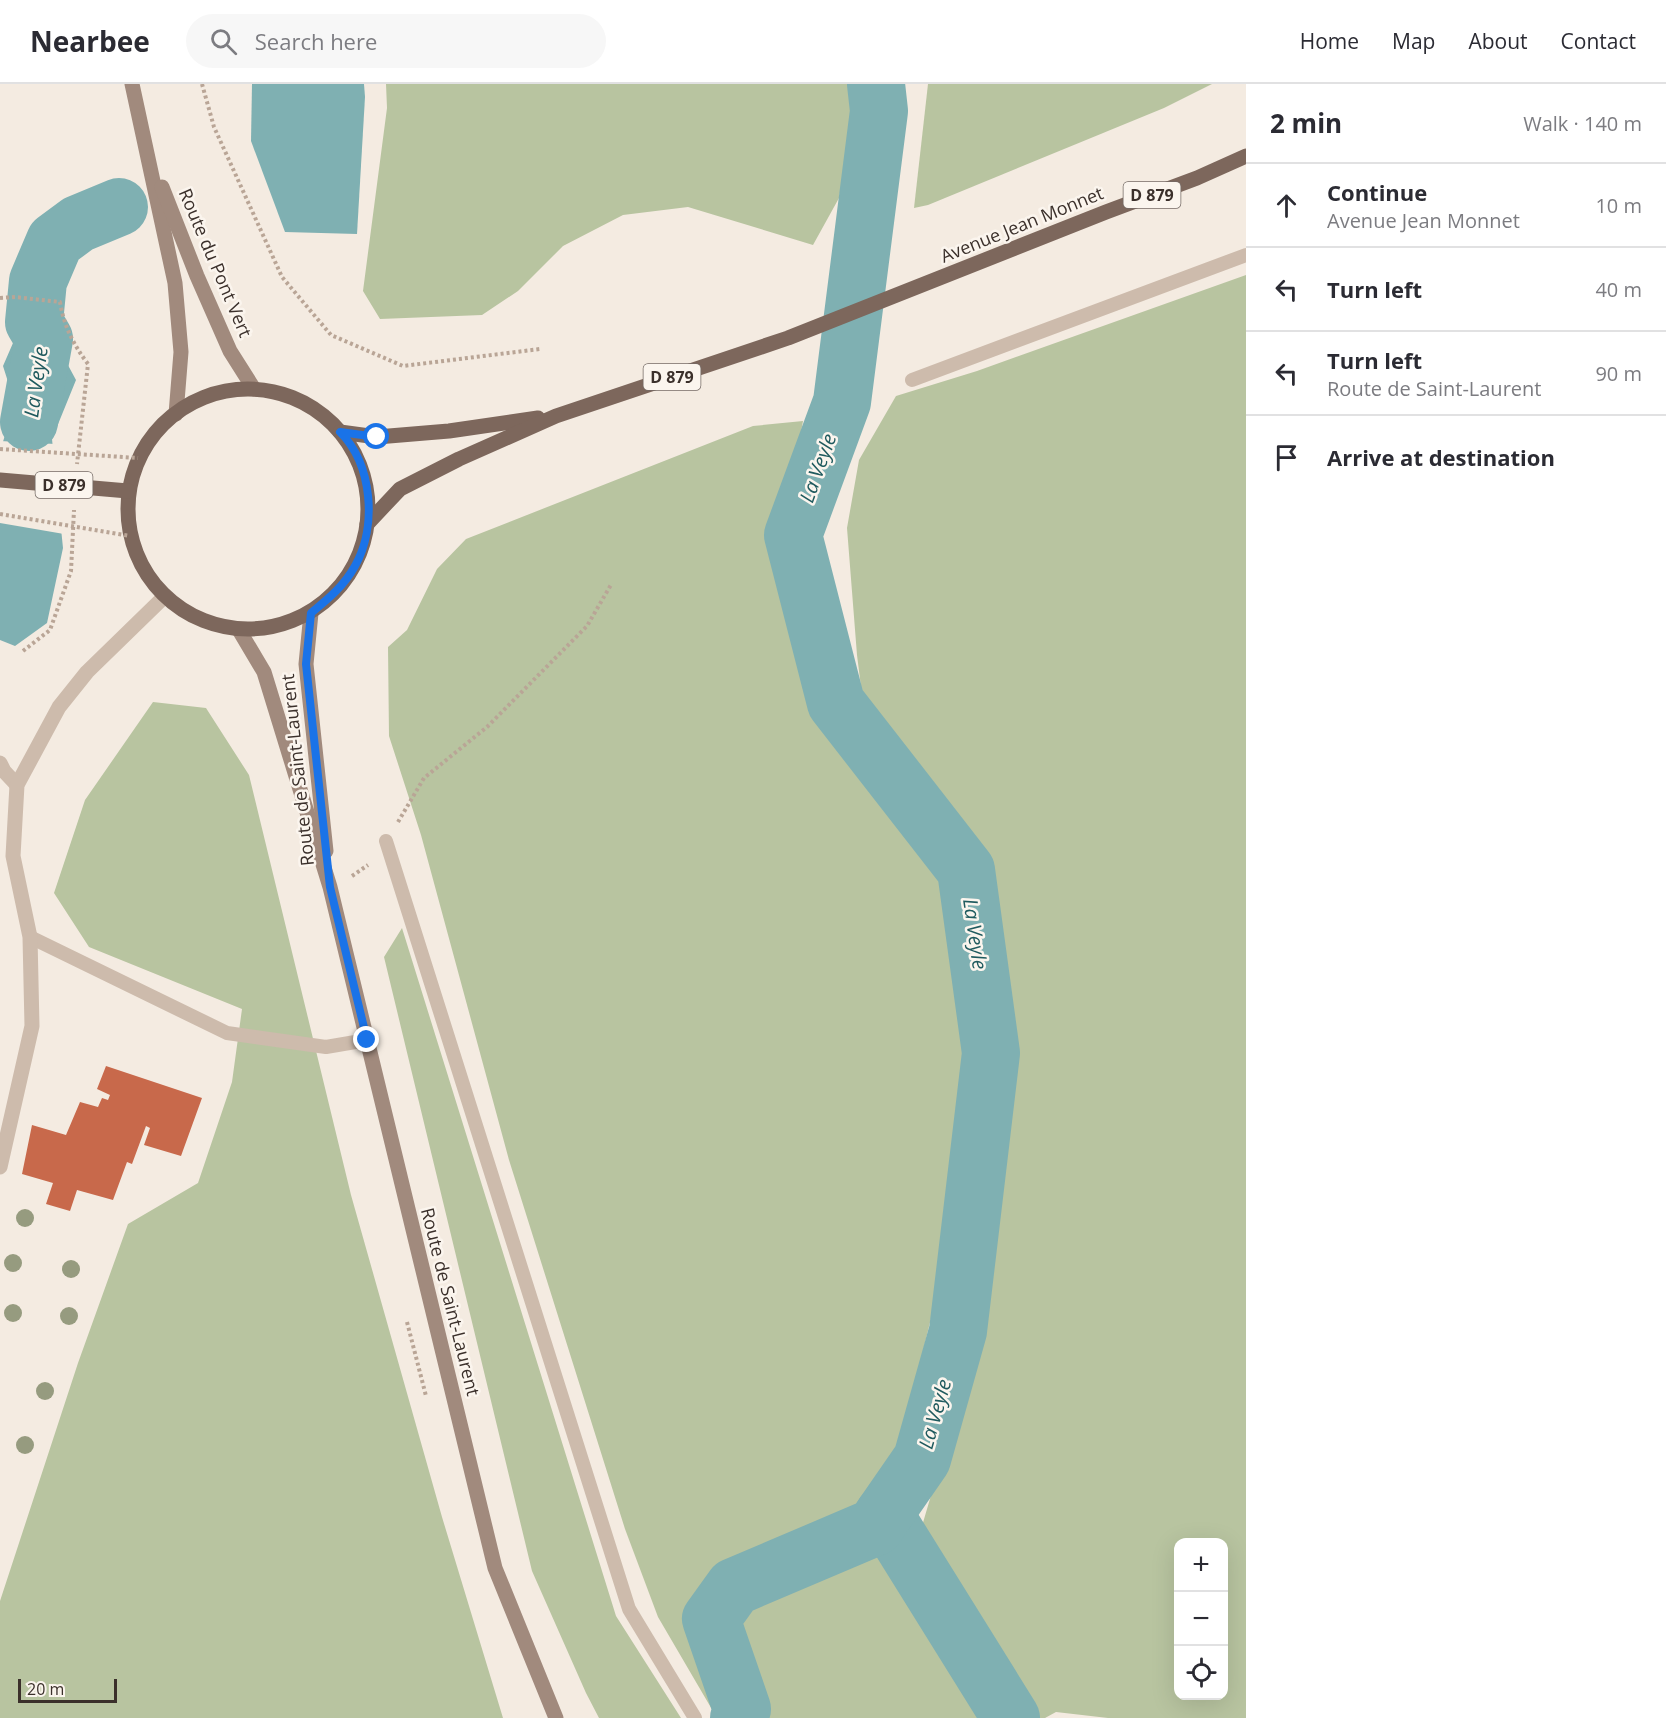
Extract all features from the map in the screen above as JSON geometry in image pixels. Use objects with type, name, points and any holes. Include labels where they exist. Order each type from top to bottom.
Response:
[{"type":"main road","name":"Route du Pont Vert","points":[[132,84],[175,283],[181,352],[176,414]]},
{"type":"main road","name":"Route du Pont Vert","points":[[146,148],[225,340],[254,389]]},
{"type":"main road","name":"Avenue Jean Monnet","points":[[556,416],[788,338],[1197,178],[1246,156]]},
{"type":"main road","points":[[254,389],[290,396],[321,413],[346,438],[363,470],[369,502],[366,535],[355,566],[336,592],[311,613],[280,626],[239,630],[199,620],[165,597],[142,570],[130,536],[128,491],[138,458],[158,428],[186,406],[219,392],[254,389]]},
{"type":"main road","name":"D 879","points":[[340,432],[377,437],[450,431],[556,416]]},
{"type":"main road","name":"D 879","points":[[367,524],[400,489],[459,459],[556,416]]},
{"type":"main road","name":"D 879","points":[[0,480],[128,491]]},
{"type":"main road","name":"Route de Saint-Laurent","points":[[311,613],[306,664],[330,887]]},
{"type":"main road","name":"Route de Saint-Laurent","points":[[239,630],[264,672],[330,887],[495,1568],[523,1642],[556,1718]]},
{"type":"street","points":[[0,1167],[32,1026],[30,937],[13,856],[17,785],[59,707],[87,672],[165,597]]},
{"type":"street","points":[[0,763],[17,785]]},
{"type":"lane","points":[[912,380],[1246,255]]},
{"type":"lane","points":[[386,841],[629,1609],[695,1718]]},
{"type":"lane","points":[[30,937],[227,1033],[326,1047],[367,1040]]},
{"type":"path","points":[[202,84],[214,127],[282,277],[331,335],[403,366],[540,349]]},
{"type":"path","points":[[0,298],[49,300]]},
{"type":"path","points":[[0,449],[138,458]]},
{"type":"path","points":[[0,514],[130,536]]},
{"type":"path","points":[[330,887],[366,869],[386,841],[424,778],[487,727],[548,668],[587,626],[612,583]]},
{"type":"green space","points":[[386,84],[853,84],[855,107],[839,198],[813,245],[688,207],[623,215],[563,246],[518,291],[482,315],[380,319],[363,291],[387,108]]},
{"type":"green space","points":[[928,84],[1212,84],[1164,108],[928,205],[914,208]]},
{"type":"green space","points":[[1246,275],[1246,1718],[1108,1718],[1056,1712],[1045,1718],[1032,1718],[922,1526],[987,1296],[1010,1054],[985,858],[863,703],[847,528],[859,460],[896,396],[977,371]]},
{"type":"green space","points":[[803,421],[782,536],[824,709],[946,876],[971,1052],[963,1185],[900,1447],[861,1505],[879,1554],[985,1718],[717,1718],[658,1617],[625,1529],[509,1160],[421,835],[389,736],[388,647],[407,630],[437,569],[466,539],[753,426]]},
{"type":"green space","points":[[153,702],[206,708],[249,775],[351,1195],[442,1517],[503,1718],[0,1718],[0,1601],[78,1363],[128,1224],[198,1183],[232,1082],[242,1009],[89,947],[54,893],[85,800]]},
{"type":"green space","points":[[402,928],[616,1616],[681,1718],[599,1718],[532,1571],[384,957]]},
{"type":"water","points":[[252,84],[364,84],[357,234],[285,232],[251,141]]},
{"type":"water","points":[[13,343],[56,343],[76,380],[52,439],[63,548],[47,623],[15,646],[0,640],[0,451],[15,404],[3,366]]},
{"type":"pier","points":[[0,441],[55,444],[64,534],[0,523]]},
{"type":"building","points":[[106,1066],[202,1098],[181,1156],[144,1145],[150,1128],[146,1126],[132,1164],[127,1162],[113,1200],[77,1190],[70,1211],[46,1204],[53,1183],[22,1174],[32,1125],[66,1135],[80,1102],[98,1107],[102,1098],[108,1100],[110,1095],[97,1089]]},
{"type":"waterway","name":"La Veyle","points":[[739,1718],[742,1709],[711,1619],[734,1587],[875,1527],[922,1459],[958,1331],[991,1053],[966,870],[836,703],[793,535],[842,402],[879,111],[876,84]]},
{"type":"waterway","name":"La Veyle","points":[[29,422],[44,339],[34,322],[38,281],[55,241],[78,224],[119,207]]},
{"type":"waterway","points":[[884,1514],[1011,1718]]},
{"type":"route","points":[[367,1040],[330,887],[306,664],[311,613],[336,592],[355,566],[366,535],[369,502],[363,470],[346,438],[340,432],[377,437]]}]
